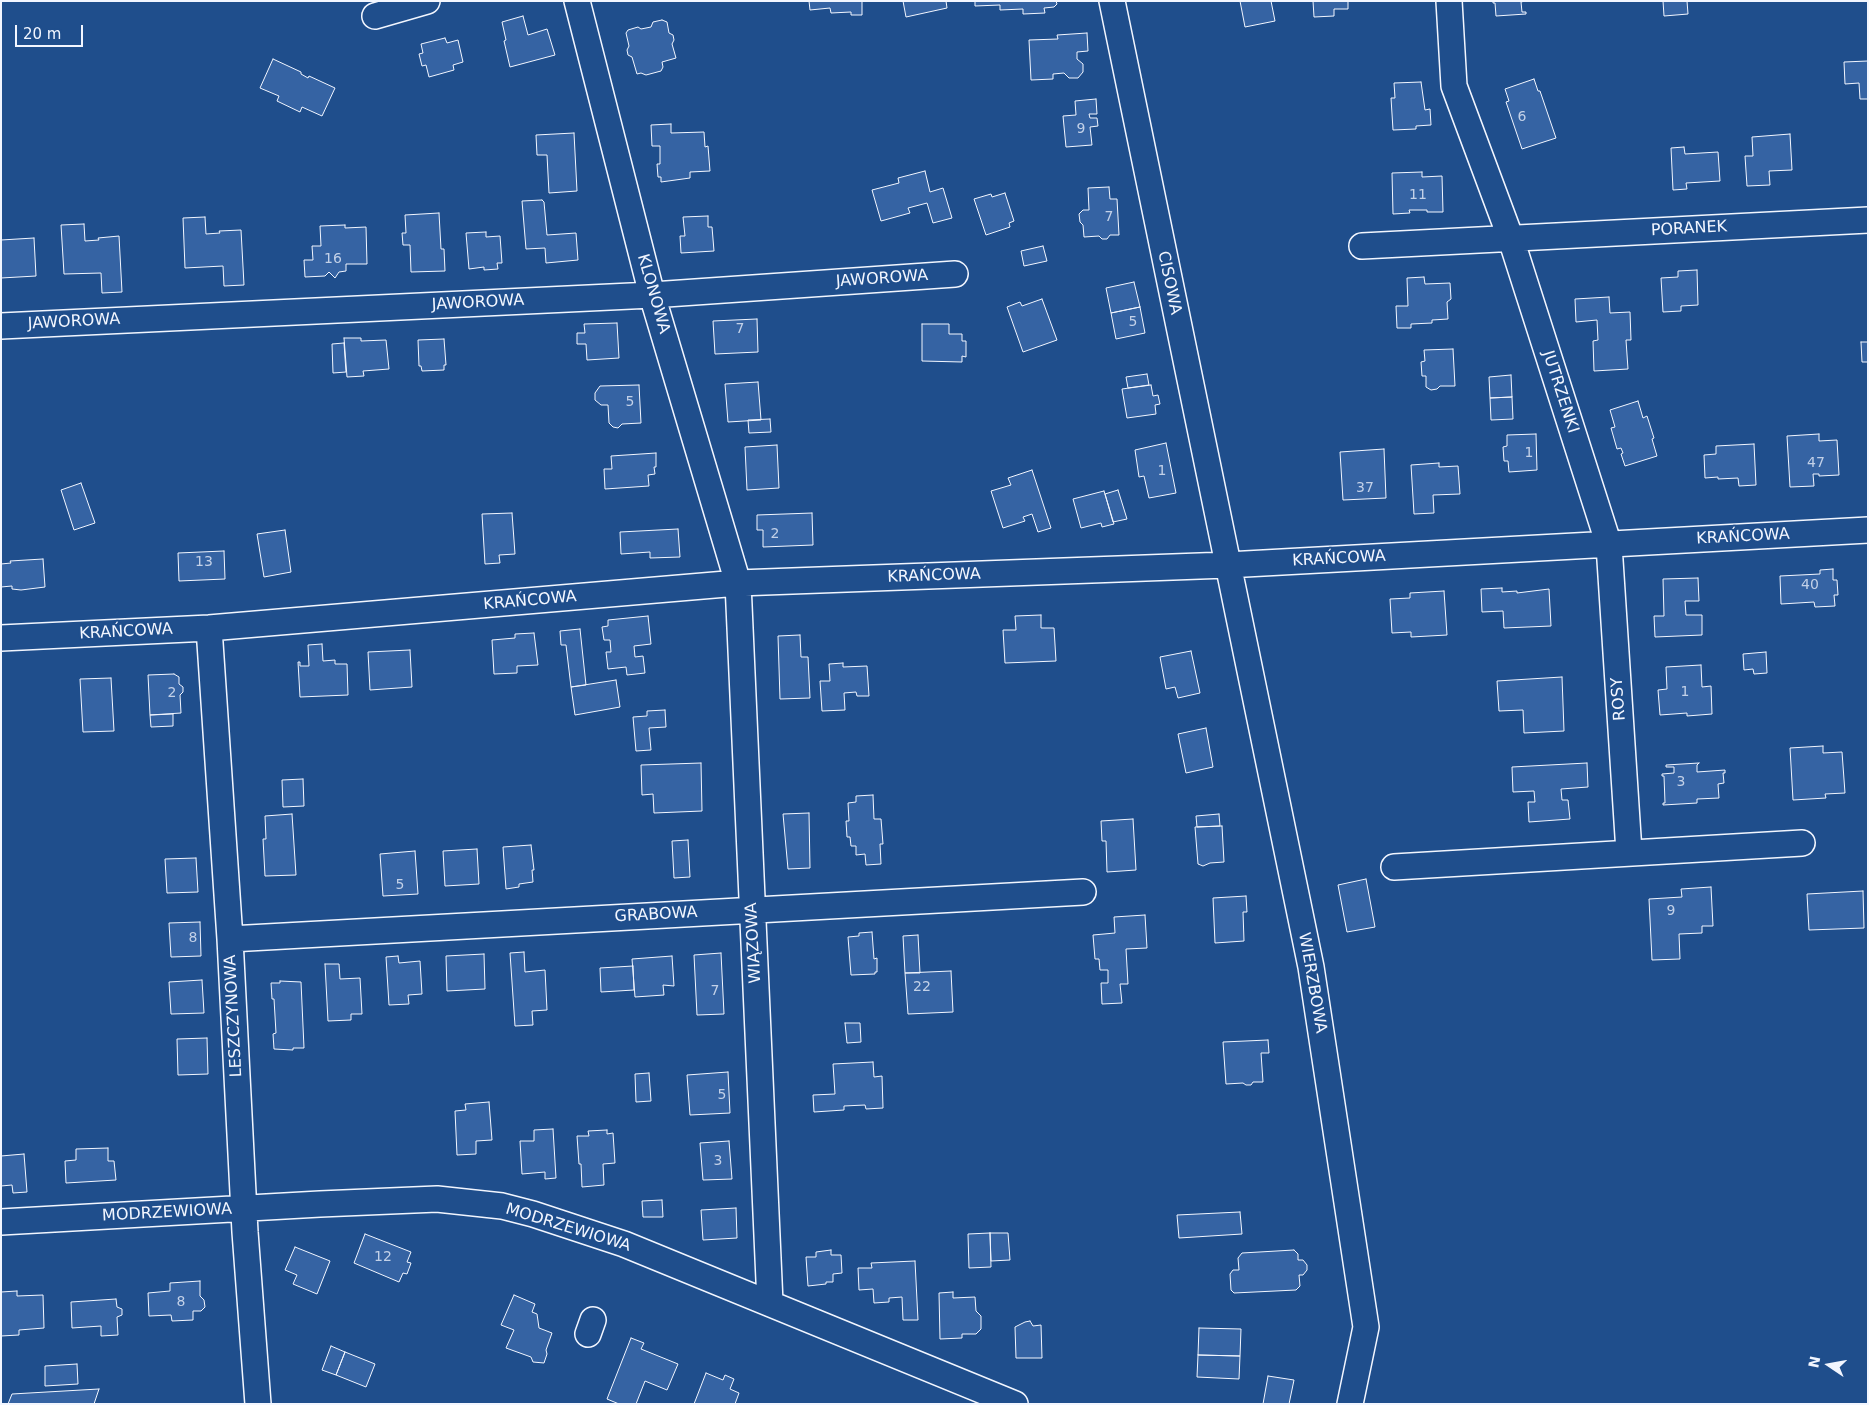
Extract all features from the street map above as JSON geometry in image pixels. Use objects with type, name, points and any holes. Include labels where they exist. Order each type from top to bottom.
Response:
[{"type":"street","points":[[375,16],[427,1]]},
{"type":"street","name":"KLONOWA","points":[[577,1],[652,295],[738,583]]},
{"type":"street","name":"CISOWA","points":[[1112,1],[1227,565]]},
{"type":"street","name":"JUTRZENKI","points":[[1449,1],[1454,86],[1511,238],[1609,545]]},
{"type":"street","name":"PORANEK","points":[[1511,238],[1868,220]]},
{"type":"street","points":[[1362,246],[1511,238]]},
{"type":"street","name":"JAWOROWA","points":[[1,326],[652,295],[955,274]]},
{"type":"street","name":"KRAŃCOWA","points":[[1,638],[209,628],[738,583],[1227,565],[1868,530]]},
{"type":"street","name":"ROSY","points":[[1609,545],[1629,852]]},
{"type":"street","name":"WIERZBOWA","points":[[1227,565],[1311,967],[1366,1327],[1350,1404]]},
{"type":"street","name":"WIĄZOWA","points":[[738,583],[770,1303]]},
{"type":"street","name":"LESZCZYNOWA","points":[[209,628],[230,939],[244,1208],[258,1404]]},
{"type":"street","points":[[1394,867],[1802,843]]},
{"type":"street","name":"GRABOWA","points":[[230,939],[1083,892]]},
{"type":"street","name":"MODRZEWIOWA","points":[[1,1222],[244,1208],[437,1200],[502,1206],[534,1214],[616,1241],[1015,1404]]},
{"type":"building","points":[[809,1],[862,1],[862,15],[851,15],[851,12],[831,13],[830,8],[810,10]]},
{"type":"building","points":[[903,1],[946,1],[947,8],[906,17]]},
{"type":"building","points":[[975,1],[1056,1],[1057,4],[1054,7],[1044,8],[1045,13],[1023,14],[1023,9],[1000,10],[1000,5],[975,6]]},
{"type":"building","points":[[1240,1],[1271,1],[1275,21],[1245,27]]},
{"type":"building","points":[[1313,1],[1348,1],[1348,9],[1334,9],[1334,16],[1314,17]]},
{"type":"building","points":[[1493,1],[1525,1],[1521,2],[1522,12],[1526,12],[1526,14],[1496,16],[1495,3]]},
{"type":"building","points":[[1663,1],[1687,1],[1688,14],[1664,16]]},
{"type":"building","points":[[523,16],[528,35],[547,29],[555,55],[510,67],[502,22]]},
{"type":"building","points":[[662,20],[667,22],[669,33],[673,35],[674,40],[672,44],[676,58],[662,62],[663,67],[661,71],[646,75],[637,74],[632,57],[628,55],[627,50],[629,46],[626,33],[628,30],[638,27],[641,29],[651,27],[653,22]]},
{"type":"building","points":[[1087,33],[1088,51],[1077,52],[1077,59],[1083,64],[1083,72],[1078,78],[1069,78],[1064,73],[1053,74],[1053,79],[1031,80],[1029,40],[1058,39],[1057,35]]},
{"type":"building","points":[[445,38],[447,43],[458,40],[463,62],[453,65],[454,70],[429,77],[426,65],[422,66],[419,54],[423,53],[421,44]]},
{"type":"building","points":[[273,59],[301,72],[301,74],[308,78],[309,76],[335,88],[322,116],[302,107],[300,112],[277,101],[279,96],[260,88]]},
{"type":"building","points":[[1868,61],[1868,99],[1860,99],[1859,83],[1845,84],[1844,62]]},
{"type":"building","points":[[1534,79],[1556,138],[1522,149],[1506,102],[1509,101],[1505,89]]},
{"type":"building","points":[[1421,82],[1425,110],[1430,109],[1431,125],[1416,126],[1416,129],[1393,130],[1391,98],[1395,98],[1394,83]]},
{"type":"building","points":[[1096,99],[1097,114],[1089,114],[1090,118],[1097,118],[1098,126],[1090,127],[1092,145],[1066,147],[1063,116],[1076,115],[1075,101]]},
{"type":"building","points":[[671,124],[671,133],[704,132],[705,147],[708,146],[710,171],[690,172],[690,178],[661,182],[661,177],[658,177],[657,164],[660,164],[660,146],[652,146],[651,125]]},
{"type":"building","points":[[574,133],[577,191],[549,193],[547,155],[537,155],[536,135]]},
{"type":"building","points":[[1790,134],[1792,170],[1769,171],[1770,185],[1747,186],[1745,156],[1753,156],[1752,137]]},
{"type":"building","points":[[1684,147],[1685,154],[1718,152],[1720,181],[1686,183],[1687,189],[1673,190],[1671,148]]},
{"type":"building","points":[[925,171],[930,192],[943,188],[952,218],[933,223],[927,203],[908,208],[910,213],[881,221],[872,190],[899,183],[898,178]]},
{"type":"building","points":[[1422,172],[1422,177],[1442,176],[1443,212],[1409,210],[1410,213],[1393,214],[1392,173]]},
{"type":"building","points":[[1109,187],[1110,199],[1117,199],[1119,235],[1110,235],[1107,239],[1102,239],[1099,236],[1084,237],[1083,225],[1080,222],[1079,214],[1083,210],[1089,210],[1088,188]]},
{"type":"building","points":[[1005,193],[1014,221],[1009,223],[1010,227],[986,235],[974,199],[991,194],[992,197]]},
{"type":"building","points":[[542,200],[544,202],[547,235],[576,233],[578,260],[546,263],[545,248],[526,249],[522,201]]},
{"type":"building","points":[[439,213],[441,249],[444,249],[445,271],[411,272],[410,245],[403,245],[402,233],[406,233],[405,215]]},
{"type":"building","points":[[708,216],[708,227],[712,227],[714,251],[681,253],[680,236],[685,236],[683,217]]},
{"type":"building","points":[[205,217],[206,234],[220,233],[219,231],[241,230],[244,285],[224,286],[223,266],[185,268],[183,218]]},
{"type":"building","points":[[84,224],[85,241],[119,236],[122,292],[102,293],[101,273],[64,274],[61,225]]},
{"type":"building","points":[[345,225],[345,228],[366,227],[367,264],[346,264],[346,271],[339,272],[335,278],[329,272],[325,276],[305,277],[304,260],[313,260],[312,246],[321,246],[320,226]]},
{"type":"building","points":[[486,232],[486,237],[500,236],[502,263],[497,263],[498,269],[484,270],[484,267],[469,269],[466,233]]},
{"type":"building","points":[[34,238],[36,276],[1,278],[1,240]]},
{"type":"building","points":[[1043,246],[1047,261],[1024,266],[1021,251]]},
{"type":"building","points":[[1697,270],[1698,305],[1681,306],[1681,311],[1663,312],[1661,278],[1678,277],[1678,271]]},
{"type":"building","points":[[1424,277],[1425,284],[1450,283],[1451,299],[1447,302],[1448,319],[1432,320],[1432,323],[1411,324],[1411,328],[1397,328],[1396,306],[1408,306],[1407,278]]},
{"type":"building","points":[[1134,282],[1140,307],[1111,313],[1106,288]]},
{"type":"building","points":[[1609,297],[1610,313],[1630,312],[1631,340],[1626,340],[1628,369],[1594,371],[1593,341],[1598,340],[1597,320],[1576,322],[1575,299]]},
{"type":"building","points":[[1042,299],[1057,340],[1023,352],[1007,307],[1020,302],[1022,306]]},
{"type":"building","points":[[1140,307],[1145,333],[1116,339],[1111,313]]},
{"type":"building","points":[[757,319],[758,352],[715,354],[713,321]]},
{"type":"building","points":[[617,323],[619,358],[587,360],[586,344],[577,344],[577,333],[585,333],[584,324]]},
{"type":"building","points":[[922,324],[949,324],[949,334],[962,334],[962,341],[966,341],[966,357],[962,356],[962,362],[922,361]]},
{"type":"building","points":[[344,338],[361,338],[361,341],[386,340],[389,369],[363,371],[364,376],[347,377]]},
{"type":"building","points":[[444,339],[446,365],[444,365],[444,370],[422,371],[421,366],[419,366],[418,340]]},
{"type":"building","points":[[1861,342],[1868,342],[1868,362],[1862,362]]},
{"type":"building","points":[[344,343],[346,372],[333,373],[332,344]]},
{"type":"building","points":[[1453,349],[1455,386],[1440,386],[1437,389],[1431,390],[1426,387],[1426,376],[1422,376],[1421,362],[1425,361],[1424,350]]},
{"type":"building","points":[[1147,374],[1149,385],[1128,388],[1126,377]]},
{"type":"building","points":[[1511,375],[1512,397],[1490,398],[1489,377]]},
{"type":"building","points":[[758,382],[761,420],[728,422],[725,384]]},
{"type":"building","points":[[639,385],[641,423],[622,424],[618,428],[613,427],[609,423],[608,405],[601,405],[595,400],[595,393],[600,386]]},
{"type":"building","points":[[1151,385],[1153,396],[1158,395],[1160,404],[1155,405],[1156,414],[1127,418],[1122,389]]},
{"type":"building","points":[[1512,397],[1513,419],[1491,420],[1490,398]]},
{"type":"building","points":[[1638,401],[1643,418],[1647,416],[1657,456],[1625,466],[1621,454],[1623,453],[1621,448],[1617,449],[1611,428],[1615,427],[1610,410]]},
{"type":"building","points":[[770,419],[771,432],[749,433],[748,420]]},
{"type":"building","points":[[1536,434],[1537,470],[1509,472],[1508,461],[1504,461],[1503,447],[1507,446],[1507,435]]},
{"type":"building","points":[[1819,434],[1819,441],[1837,440],[1839,475],[1819,476],[1819,474],[1813,474],[1814,486],[1790,487],[1787,436]]},
{"type":"building","points":[[1166,443],[1176,493],[1149,498],[1144,476],[1139,477],[1135,450]]},
{"type":"building","points":[[1754,444],[1756,485],[1739,486],[1738,478],[1705,478],[1704,455],[1716,454],[1716,446]]},
{"type":"building","points":[[777,445],[779,488],[747,490],[745,447]]},
{"type":"building","points":[[1384,449],[1386,498],[1343,500],[1340,452]]},
{"type":"building","points":[[656,453],[655,474],[648,475],[649,486],[605,489],[604,469],[612,469],[611,456]]},
{"type":"building","points":[[1439,463],[1439,467],[1458,466],[1460,494],[1433,495],[1434,513],[1414,514],[1411,465]]},
{"type":"building","points":[[1032,470],[1051,528],[1038,532],[1032,514],[1023,517],[1025,521],[1003,528],[991,491],[1011,485],[1008,478]]},
{"type":"building","points":[[81,483],[95,523],[74,530],[61,490]]},
{"type":"building","points":[[1118,490],[1127,519],[1113,522],[1105,494]]},
{"type":"building","points":[[1104,491],[1114,524],[1102,527],[1101,523],[1081,528],[1073,499]]},
{"type":"building","points":[[512,513],[515,554],[499,555],[500,563],[485,564],[482,514]]},
{"type":"building","points":[[812,513],[813,545],[763,547],[763,530],[757,530],[757,515]]},
{"type":"building","points":[[678,529],[680,557],[650,558],[650,552],[621,554],[620,532]]},
{"type":"building","points":[[285,530],[291,572],[264,577],[257,534]]},
{"type":"building","points":[[224,551],[225,579],[179,581],[178,553]]},
{"type":"building","points":[[43,559],[45,587],[21,590],[12,589],[12,586],[1,587],[1,564],[11,563],[10,561]]},
{"type":"building","points":[[1833,569],[1833,580],[1837,580],[1838,595],[1834,595],[1835,606],[1815,607],[1814,602],[1781,604],[1780,576],[1820,574],[1820,570]]},
{"type":"building","points":[[1698,578],[1699,601],[1685,601],[1686,615],[1702,615],[1702,635],[1655,637],[1654,616],[1664,616],[1663,579]]},
{"type":"building","points":[[1502,588],[1502,592],[1517,591],[1517,593],[1549,589],[1551,626],[1504,628],[1503,611],[1482,612],[1481,589]]},
{"type":"building","points":[[1444,591],[1447,635],[1411,637],[1411,632],[1392,633],[1390,599],[1410,598],[1410,593]]},
{"type":"building","points":[[1041,615],[1041,628],[1054,628],[1056,661],[1005,663],[1003,630],[1016,630],[1015,616]]},
{"type":"building","points":[[648,616],[651,644],[634,646],[635,657],[643,656],[645,673],[627,675],[626,667],[608,669],[606,652],[611,652],[610,640],[604,640],[602,627],[608,626],[608,620]]},
{"type":"building","points":[[580,629],[586,685],[571,687],[566,645],[561,645],[560,631]]},
{"type":"building","points":[[534,633],[538,665],[517,666],[517,673],[494,674],[492,640],[515,638],[515,634]]},
{"type":"building","points":[[800,635],[801,657],[808,657],[810,698],[780,699],[778,636]]},
{"type":"building","points":[[322,644],[323,661],[335,660],[335,664],[347,664],[348,695],[300,697],[298,662],[300,662],[300,666],[309,666],[308,645]]},
{"type":"building","points":[[410,650],[412,687],[370,690],[368,652]]},
{"type":"building","points":[[1191,651],[1200,693],[1178,698],[1175,687],[1166,689],[1160,657]]},
{"type":"building","points":[[1766,652],[1767,673],[1754,674],[1753,669],[1744,670],[1743,654]]},
{"type":"building","points":[[843,663],[843,667],[867,666],[869,696],[857,696],[856,692],[844,693],[845,710],[822,711],[820,681],[830,681],[829,664]]},
{"type":"building","points":[[1701,665],[1702,687],[1711,686],[1712,714],[1687,716],[1687,713],[1660,715],[1658,690],[1667,689],[1666,667]]},
{"type":"building","points":[[174,674],[179,677],[179,684],[183,687],[183,692],[180,695],[181,713],[150,715],[148,675]]},
{"type":"building","points":[[1562,677],[1564,731],[1524,733],[1523,710],[1499,711],[1497,681]]},
{"type":"building","points":[[111,678],[114,731],[83,732],[80,679]]},
{"type":"building","points":[[616,680],[620,707],[575,715],[571,687]]},
{"type":"building","points":[[665,710],[666,727],[649,728],[651,750],[636,751],[633,717],[647,716],[647,711]]},
{"type":"building","points":[[173,714],[173,726],[151,727],[150,715]]},
{"type":"building","points":[[1206,728],[1213,767],[1186,773],[1178,734]]},
{"type":"building","points":[[1823,746],[1823,753],[1842,752],[1845,793],[1825,794],[1826,798],[1793,800],[1790,748]]},
{"type":"building","points":[[701,763],[702,811],[654,813],[653,794],[642,795],[641,765]]},
{"type":"building","points":[[1587,763],[1588,787],[1561,789],[1562,800],[1568,800],[1570,819],[1529,822],[1528,802],[1535,802],[1534,791],[1513,792],[1512,767]]},
{"type":"building","points":[[1699,763],[1697,765],[1697,772],[1725,770],[1725,773],[1723,773],[1724,783],[1718,784],[1719,798],[1697,799],[1697,803],[1663,805],[1665,803],[1664,776],[1662,774],[1674,773],[1674,767],[1666,767],[1666,765]]},
{"type":"building","points":[[303,779],[304,806],[283,807],[282,780]]},
{"type":"building","points":[[873,795],[874,819],[881,819],[883,844],[880,844],[881,864],[866,865],[865,854],[856,855],[856,846],[851,846],[850,837],[847,837],[846,821],[849,821],[848,803],[856,802],[856,796]]},
{"type":"building","points":[[809,813],[810,868],[788,869],[783,814]]},
{"type":"building","points":[[292,814],[296,875],[265,876],[263,839],[266,839],[265,816]]},
{"type":"building","points":[[1219,814],[1220,826],[1197,827],[1196,816]]},
{"type":"building","points":[[1133,819],[1136,870],[1107,872],[1106,841],[1102,841],[1101,821]]},
{"type":"building","points":[[1222,826],[1224,862],[1210,863],[1203,866],[1198,864],[1195,827]]},
{"type":"building","points":[[688,840],[690,877],[674,878],[672,841]]},
{"type":"building","points":[[531,845],[534,870],[532,870],[533,882],[519,884],[519,887],[506,889],[503,847]]},
{"type":"building","points":[[477,849],[479,884],[445,886],[443,851]]},
{"type":"building","points":[[415,851],[418,894],[383,896],[380,854]]},
{"type":"building","points":[[196,858],[198,892],[167,893],[165,859]]},
{"type":"building","points":[[1366,879],[1375,927],[1347,932],[1338,885]]},
{"type":"building","points":[[1711,887],[1713,926],[1702,926],[1702,933],[1679,934],[1680,959],[1652,960],[1649,899],[1682,897],[1681,889]]},
{"type":"building","points":[[1863,891],[1864,928],[1809,930],[1807,894]]},
{"type":"building","points":[[1246,896],[1247,912],[1243,912],[1244,941],[1215,943],[1213,898]]},
{"type":"building","points":[[1145,915],[1147,948],[1126,949],[1128,984],[1120,984],[1122,1003],[1102,1004],[1101,983],[1108,983],[1108,970],[1100,970],[1099,959],[1095,959],[1093,935],[1115,933],[1114,917]]},
{"type":"building","points":[[200,922],[201,956],[171,957],[169,923]]},
{"type":"building","points":[[872,932],[874,959],[877,958],[877,972],[875,974],[851,975],[848,937],[859,936],[859,933]]},
{"type":"building","points":[[918,935],[920,973],[905,973],[903,936]]},
{"type":"building","points":[[524,952],[525,972],[545,970],[547,1010],[532,1011],[533,1025],[515,1026],[510,953]]},
{"type":"building","points":[[721,953],[724,1014],[697,1015],[694,955]]},
{"type":"building","points":[[484,954],[485,989],[447,991],[446,956]]},
{"type":"building","points":[[398,956],[399,963],[420,961],[422,994],[408,995],[409,1004],[389,1005],[386,957]]},
{"type":"building","points":[[672,956],[674,986],[663,985],[664,995],[635,997],[632,959]]},
{"type":"building","points":[[325,964],[339,964],[340,979],[360,978],[362,1014],[351,1014],[351,1020],[328,1021]]},
{"type":"building","points":[[633,966],[634,990],[601,992],[600,968]]},
{"type":"building","points":[[951,971],[953,1012],[908,1014],[905,973]]},
{"type":"building","points":[[202,980],[204,1013],[171,1014],[169,982]]},
{"type":"building","points":[[280,981],[301,982],[304,1048],[293,1048],[293,1050],[274,1049],[273,1034],[276,1033],[271,983],[280,983]]},
{"type":"building","points":[[845,1023],[860,1023],[861,1042],[847,1043]]},
{"type":"building","points":[[207,1038],[208,1074],[178,1075],[177,1039]]},
{"type":"building","points":[[1268,1040],[1269,1053],[1261,1053],[1263,1082],[1253,1082],[1251,1085],[1243,1083],[1226,1084],[1223,1042]]},
{"type":"building","points":[[873,1062],[874,1077],[882,1076],[883,1108],[866,1109],[865,1105],[844,1106],[844,1110],[814,1112],[813,1095],[835,1094],[833,1064]]},
{"type":"building","points":[[728,1072],[730,1113],[690,1115],[687,1075]]},
{"type":"building","points":[[649,1073],[651,1101],[636,1102],[635,1074]]},
{"type":"building","points":[[489,1102],[492,1140],[476,1141],[476,1154],[457,1155],[455,1111],[466,1110],[465,1104]]},
{"type":"building","points":[[553,1129],[556,1178],[545,1179],[545,1172],[522,1174],[520,1141],[534,1141],[534,1130]]},
{"type":"building","points":[[607,1130],[607,1134],[613,1133],[615,1163],[603,1164],[604,1185],[582,1187],[577,1136],[589,1136],[588,1131]]},
{"type":"building","points":[[729,1141],[732,1179],[703,1180],[700,1143]]},
{"type":"building","points":[[108,1148],[108,1161],[114,1161],[116,1180],[66,1183],[65,1161],[76,1160],[76,1149]]},
{"type":"building","points":[[24,1154],[27,1192],[13,1193],[12,1185],[1,1186],[1,1156]]},
{"type":"building","points":[[662,1200],[663,1217],[643,1217],[642,1201]]},
{"type":"building","points":[[736,1208],[737,1238],[703,1240],[701,1210]]},
{"type":"building","points":[[1240,1212],[1242,1234],[1179,1238],[1177,1215]]},
{"type":"building","points":[[990,1233],[1008,1233],[1010,1260],[991,1261]]},
{"type":"building","points":[[990,1233],[991,1267],[969,1268],[968,1234]]},
{"type":"building","points":[[365,1234],[411,1252],[407,1262],[411,1263],[407,1274],[403,1273],[399,1282],[354,1263]]},
{"type":"building","points":[[295,1247],[330,1261],[317,1294],[293,1284],[297,1275],[285,1270]]},
{"type":"building","points":[[831,1250],[831,1255],[841,1255],[842,1273],[833,1274],[833,1282],[808,1286],[806,1257],[816,1257],[816,1252]]},
{"type":"building","points":[[1294,1250],[1298,1254],[1298,1260],[1303,1260],[1307,1265],[1307,1270],[1303,1275],[1299,1275],[1300,1286],[1296,1290],[1234,1293],[1231,1290],[1230,1274],[1233,1270],[1239,1270],[1238,1258],[1242,1253]]},
{"type":"building","points":[[915,1261],[918,1320],[903,1320],[902,1297],[889,1298],[889,1302],[874,1303],[873,1289],[859,1290],[858,1268],[872,1268],[871,1263]]},
{"type":"building","points":[[200,1281],[200,1296],[204,1300],[205,1307],[201,1311],[193,1311],[193,1320],[172,1321],[171,1315],[149,1316],[148,1293],[170,1291],[170,1283]]},
{"type":"building","points":[[17,1291],[17,1296],[43,1295],[44,1328],[19,1330],[19,1335],[1,1336],[1,1292]]},
{"type":"building","points":[[953,1292],[953,1298],[975,1297],[976,1311],[981,1316],[981,1329],[976,1334],[962,1334],[962,1338],[940,1339],[939,1293]]},
{"type":"building","points":[[514,1295],[535,1304],[532,1312],[537,1314],[539,1328],[552,1333],[544,1363],[533,1362],[531,1357],[506,1348],[514,1330],[501,1325]]},
{"type":"building","points":[[116,1299],[117,1307],[122,1309],[122,1315],[117,1317],[118,1335],[101,1336],[101,1326],[72,1328],[71,1302]]},
{"type":"building","points":[[1030,1321],[1033,1326],[1041,1325],[1042,1358],[1016,1358],[1015,1327]]},
{"type":"building","points":[[1199,1328],[1241,1329],[1240,1356],[1198,1355]]},
{"type":"building","points":[[631,1338],[644,1343],[641,1349],[678,1364],[667,1390],[645,1381],[636,1404],[619,1404],[607,1399]]},
{"type":"building","points":[[331,1346],[345,1352],[336,1375],[322,1370]]},
{"type":"building","points":[[345,1352],[375,1364],[366,1387],[336,1375]]},
{"type":"building","points":[[1198,1355],[1240,1356],[1239,1379],[1197,1377]]},
{"type":"building","points":[[77,1364],[78,1384],[45,1386],[45,1366]]},
{"type":"building","points":[[706,1373],[723,1380],[725,1375],[734,1379],[730,1389],[739,1393],[735,1404],[694,1404]]},
{"type":"building","points":[[1268,1376],[1294,1380],[1289,1404],[1263,1404]]},
{"type":"building","points":[[99,1389],[94,1404],[8,1404],[12,1394]]}]
